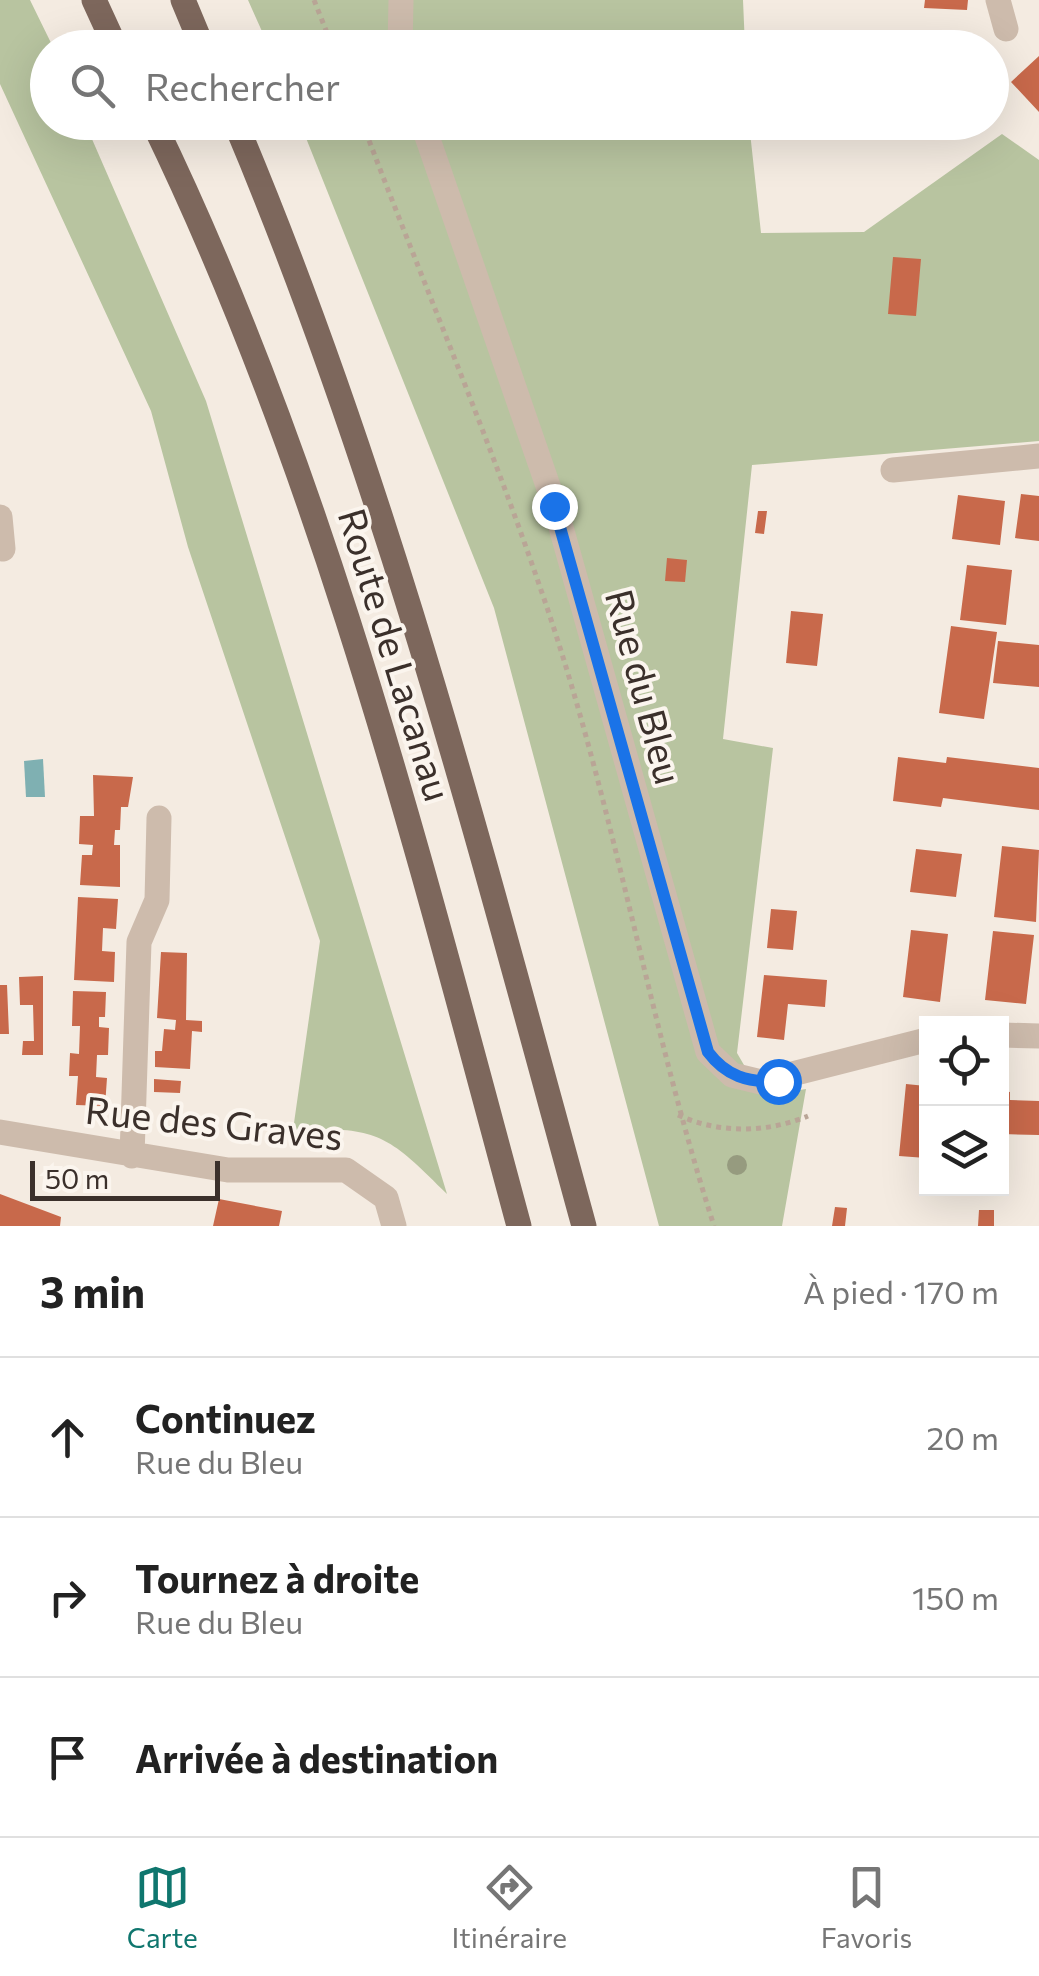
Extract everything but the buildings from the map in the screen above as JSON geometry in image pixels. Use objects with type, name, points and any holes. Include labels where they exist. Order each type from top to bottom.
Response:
[{"type":"main road","points":[[94,0],[108,30]]},
{"type":"main road","points":[[183,0],[196,30]]},
{"type":"main road","name":"Route de Lacanau","points":[[160,140],[257,358],[309,504],[360,660],[520,1226]]},
{"type":"main road","name":"Route de Lacanau","points":[[242,140],[342,407],[423,645],[584,1226]]},
{"type":"street","points":[[400,0],[400,30]]},
{"type":"street","points":[[998,0],[1006,29]]},
{"type":"street","name":"Rue du Bleu","points":[[428,140],[554,506],[708,1052],[732,1074],[761,1082],[919,1042]]},
{"type":"street","points":[[893,470],[1039,456]]},
{"type":"street","points":[[0,517],[3,549]]},
{"type":"street","points":[[132,1156],[139,942],[157,900],[159,818]]},
{"type":"street","points":[[1009,1034],[1039,1036]]},
{"type":"street","name":"Rue des Graves","points":[[0,1132],[228,1170],[346,1170],[386,1198],[394,1226]]},
{"type":"path","points":[[314,0],[326,30]]},
{"type":"path","points":[[369,140],[542,590],[583,730],[678,1115],[714,1226]]},
{"type":"path","points":[[678,1115],[696,1123],[762,1130],[808,1116]]},
{"type":"green space","points":[[0,0],[30,0],[45,30],[30,30],[30,140],[92,140],[206,401],[447,1194],[410,1159],[380,1138],[345,1130],[293,1130],[320,941],[188,547],[151,411],[0,84]]},
{"type":"green space","points":[[248,0],[743,0],[744,30],[261,30]]},
{"type":"green space","points":[[1009,139],[1039,160],[1039,441],[752,465],[723,739],[773,748],[737,1053],[762,1096],[806,1089],[782,1226],[659,1226],[494,608],[307,140],[751,140],[761,233],[864,232],[994,140]]},
{"type":"water","points":[[43,759],[45,797],[26,797],[24,761]]},
{"type":"route","points":[[554,506],[708,1052],[719,1067],[732,1074],[761,1082],[778,1081]]}]
